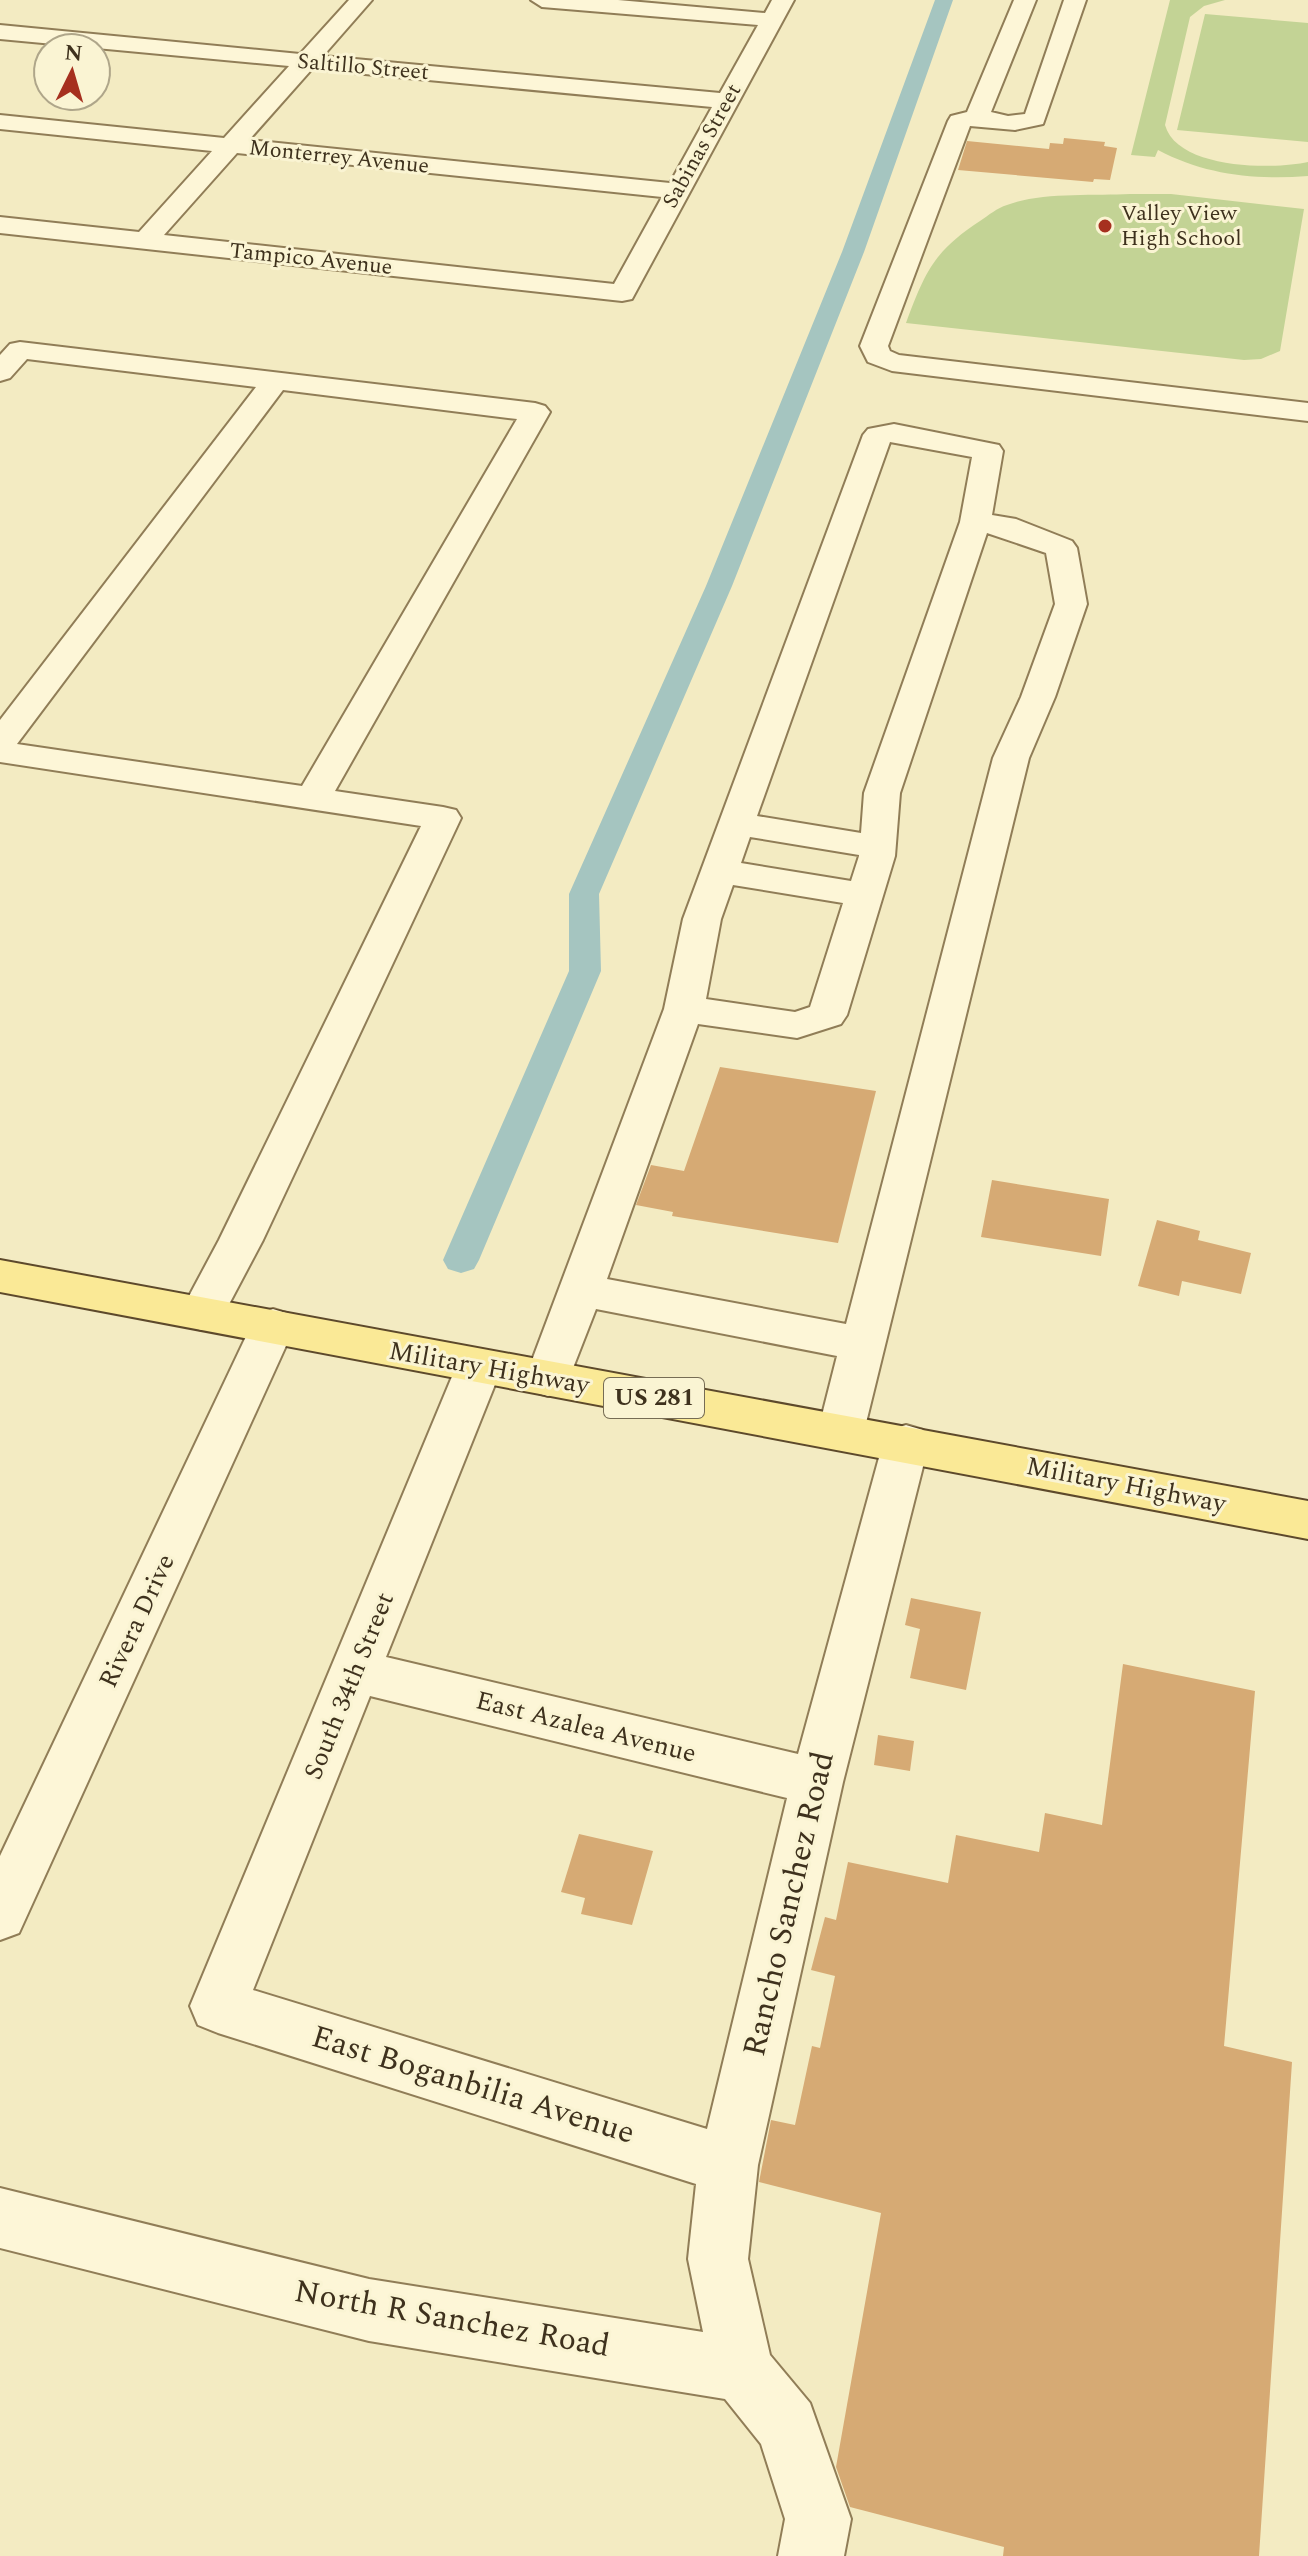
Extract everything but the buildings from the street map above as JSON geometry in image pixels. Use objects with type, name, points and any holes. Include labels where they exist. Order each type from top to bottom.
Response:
[{"type":"main road","name":"Military Highway","points":[[0,1276],[1308,1520]]},
{"type":"street","points":[[145,241],[361,0]]},
{"type":"street","points":[[542,0],[778,10]]},
{"type":"street","points":[[980,117],[1025,0]]},
{"type":"street","points":[[1075,0],[1035,119],[1010,123],[980,117],[960,121],[874,346],[878,356],[892,363],[1308,412]]},
{"type":"street","name":"Sabinas Street","points":[[622,293],[778,10]]},
{"type":"street","name":"Saltillo Street","points":[[0,32],[726,101]]},
{"type":"street","points":[[1003,53],[1055,58]]},
{"type":"street","name":"Monterrey Avenue","points":[[0,122],[678,191]]},
{"type":"street","name":"Tampico Avenue","points":[[0,225],[622,293]]},
{"type":"street","points":[[0,372],[20,350],[535,412],[313,799]]},
{"type":"street","points":[[0,743],[275,382]]},
{"type":"street","points":[[548,1379],[684,1009],[702,919],[878,435],[894,433],[988,451],[975,522],[882,793],[878,847],[827,1015],[797,1025],[684,1009]]},
{"type":"street","points":[[841,1431],[1011,758],[1038,697],[1071,604],[1061,548],[1005,526],[975,522]]},
{"type":"street","points":[[0,752],[443,818],[241,1240],[202,1313]]},
{"type":"street","points":[[737,824],[878,847]]},
{"type":"street","points":[[720,871],[865,895]]},
{"type":"street","points":[[580,1290],[863,1344]]},
{"type":"street","name":"Rivera Drive","points":[[0,1915],[273,1326]]},
{"type":"street","name":"South 34th Street","points":[[218,2006],[479,1367]]},
{"type":"street","name":"Rancho Sanchez Road","points":[[742,2370],[718,2259],[728,2165],[817,1782],[906,1443]]},
{"type":"street","name":"East Azalea Avenue","points":[[355,1671],[817,1782]]},
{"type":"street","name":"East Boganbilia Avenue","points":[[218,2006],[728,2165]]},
{"type":"street","name":"North R Sanchez Road","points":[[0,2218],[369,2310],[742,2370]]},
{"type":"street","points":[[742,2370],[787,2426],[814,2537]]},
{"type":"green space","points":[[1170,0],[1225,0],[1204,6],[1190,17],[1165,125],[1173,140],[1206,158],[1228,163],[1272,166],[1308,162],[1308,176],[1231,174],[1194,165],[1158,150],[1155,157],[1131,155]]},
{"type":"green space","points":[[1205,14],[1308,23],[1308,142],[1177,130]]},
{"type":"green space","points":[[1171,194],[1304,209],[1280,351],[1261,359],[1244,360],[906,323],[926,276],[941,253],[964,232],[1003,206],[1035,198],[1067,195]]},
{"type":"waterway","points":[[461,1260],[585,971],[584,894],[719,586],[853,252],[944,0]]},
{"type":"place","name":"Valley View High School","points":[[1105,226]]}]
